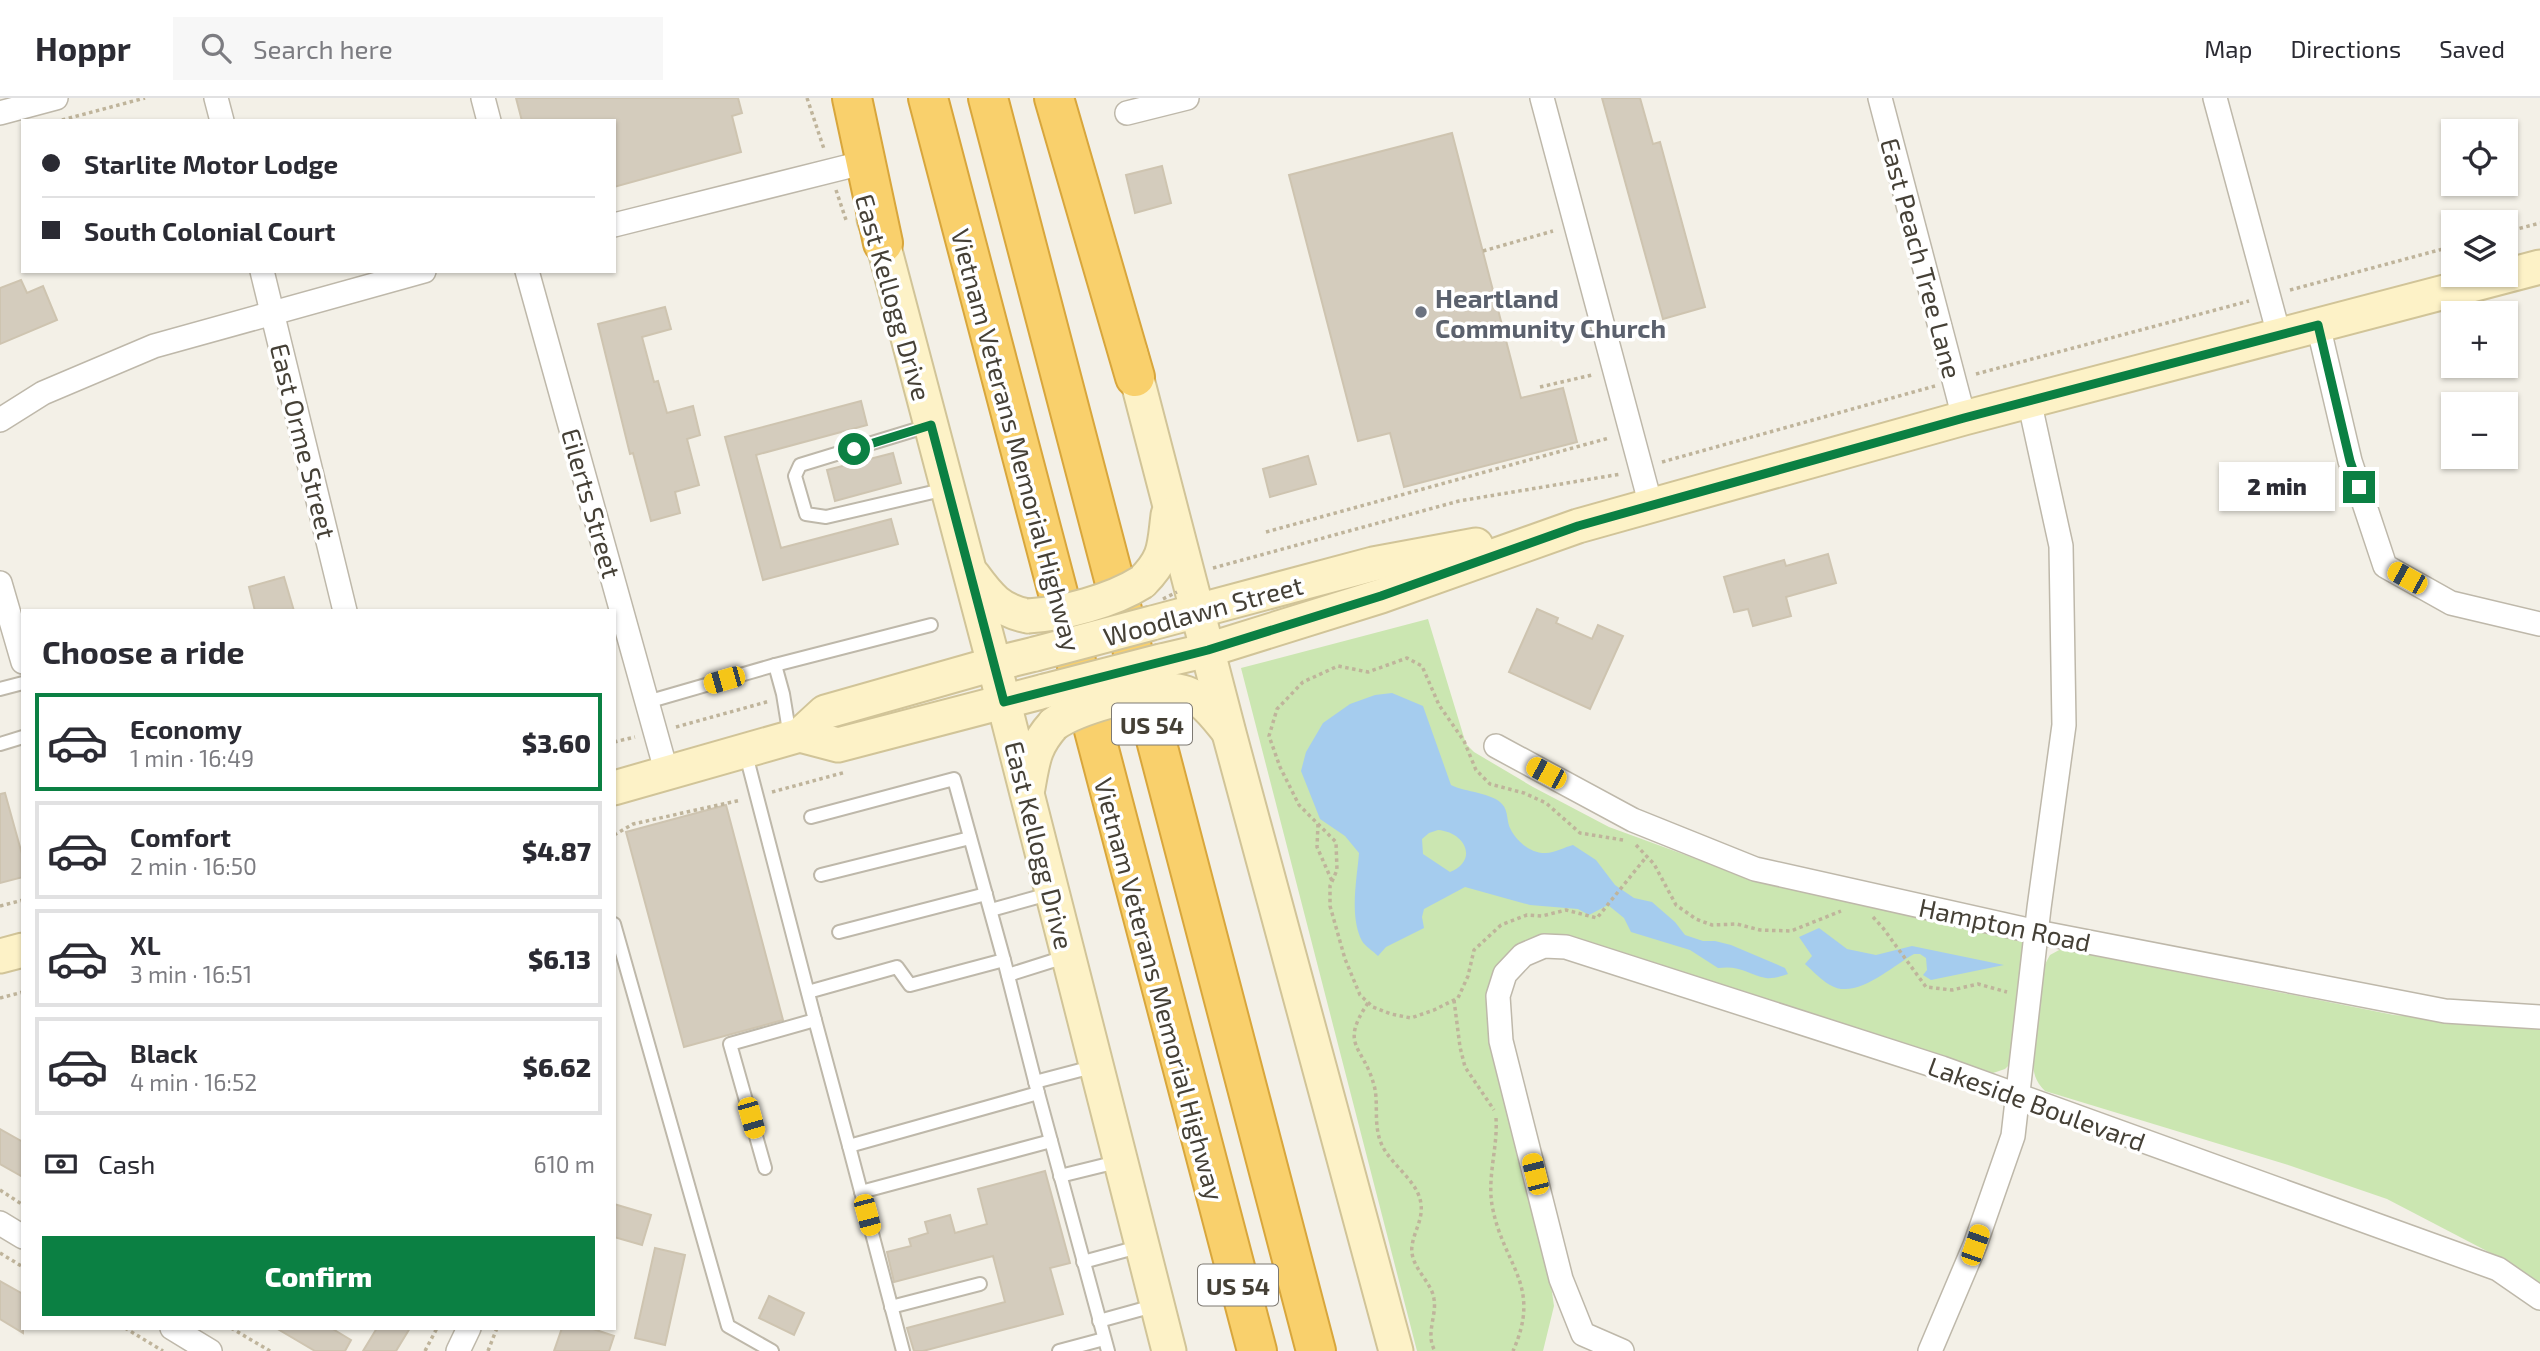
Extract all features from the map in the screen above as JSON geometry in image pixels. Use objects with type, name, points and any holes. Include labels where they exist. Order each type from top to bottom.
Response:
[{"type":"highway","points":[[852,98],[883,243]]},
{"type":"highway","name":"Vietnam Veterans Memorial Highway","points":[[928,98],[1256,1351]]},
{"type":"highway","name":"US 54","points":[[988,98],[1317,1351]]},
{"type":"highway","points":[[1054,98],[1135,377]]},
{"type":"highway","points":[[1220,1218],[1250,1351]]},
{"type":"main road","name":"East Kellogg Drive","points":[[835,98],[854,165],[883,243],[970,570],[1169,1351]]},
{"type":"main road","points":[[1073,98],[1135,377],[1396,1351]]},
{"type":"main road","name":"Woodlawn Street","points":[[795,736],[838,745],[1045,691],[1165,676],[1208,650],[1381,596],[1578,526],[2029,400],[2540,267]]},
{"type":"main road","points":[[970,570],[991,599],[1014,613],[1028,616],[1046,615],[1123,594],[1142,582],[1163,554],[1170,508]]},
{"type":"main road","name":"Woodlawn Street","points":[[616,787],[795,736],[825,712],[994,664],[1373,564],[1578,526]]},
{"type":"main road","points":[[1027,794],[1034,753],[1042,737],[1054,724],[1075,712],[1155,691],[1165,676],[1182,691],[1205,702],[1229,733]]},
{"type":"main road","points":[[0,956],[21,951]]},
{"type":"street","points":[[0,113],[56,98]]},
{"type":"street","points":[[216,98],[221,119]]},
{"type":"street","points":[[483,98],[488,119]]},
{"type":"street","points":[[1127,113],[1186,98]]},
{"type":"street","points":[[1542,98],[1651,506]]},
{"type":"street","name":"East Peach Tree Lane","points":[[1880,98],[1964,418]]},
{"type":"street","points":[[2215,98],[2278,335]]},
{"type":"street","points":[[616,224],[854,165]]},
{"type":"street","name":"East Orme Street","points":[[263,273],[345,609]]},
{"type":"street","points":[[0,420],[43,393],[154,346],[417,273]]},
{"type":"street","name":"Eilerts Street","points":[[528,273],[667,774]]},
{"type":"street","points":[[2318,325],[2350,461],[2385,566],[2451,603],[2540,624]]},
{"type":"street","points":[[1930,1351],[1975,1245],[2013,1136],[2064,726],[2061,546],[2029,400]]},
{"type":"street","points":[[0,583],[21,655]]},
{"type":"street","name":"Hampton Road","points":[[1496,746],[1633,820],[1755,869],[2037,932],[2445,1011],[2540,1017]]},
{"type":"street","name":"Lakeside Boulevard","points":[[1577,1343],[1501,1041],[1498,996],[1505,974],[1523,955],[1544,946],[1566,947],[1942,1068],[2498,1269],[2540,1298]]},
{"type":"street","points":[[0,1223],[21,1236]]},
{"type":"street","points":[[175,1330],[210,1351]]},
{"type":"street","points":[[458,1351],[468,1330]]},
{"type":"street","points":[[1577,1343],[1622,1351]]},
{"type":"lane","points":[[931,425],[800,465],[795,476],[806,514],[826,517],[948,488]]},
{"type":"lane","points":[[647,702],[775,665],[931,625]]},
{"type":"lane","points":[[775,665],[795,736]]},
{"type":"lane","points":[[0,690],[21,684]]},
{"type":"lane","points":[[0,744],[21,738]]},
{"type":"lane","points":[[745,751],[903,1351]]},
{"type":"lane","points":[[811,817],[954,779],[1106,1345],[1059,1351]]},
{"type":"lane","points":[[821,875],[970,838]]},
{"type":"lane","points":[[991,911],[1053,893]]},
{"type":"lane","points":[[839,932],[986,894]]},
{"type":"lane","points":[[616,931],[728,1326],[772,1351]]},
{"type":"lane","points":[[1008,975],[1069,956]]},
{"type":"lane","points":[[808,992],[897,967],[910,985],[1004,960]]},
{"type":"lane","points":[[765,1168],[730,1044],[815,1020]]},
{"type":"lane","points":[[849,1146],[1097,1066]]},
{"type":"lane","points":[[861,1192],[1051,1141]]},
{"type":"lane","points":[[1060,1176],[1121,1161]]},
{"type":"lane","points":[[1083,1262],[1142,1246]]},
{"type":"lane","points":[[891,1307],[980,1284]]},
{"type":"lane","points":[[1100,1321],[1157,1305]]},
{"type":"path","points":[[67,119],[145,98]]},
{"type":"path","points":[[2518,229],[2540,223]]},
{"type":"path","points":[[1483,251],[1553,231]]},
{"type":"path","points":[[1204,570],[1459,501],[1610,477],[1954,380],[2441,249]]},
{"type":"path","points":[[1540,387],[1592,375]]},
{"type":"path","points":[[1266,532],[1609,438]]},
{"type":"path","points":[[1647,856],[1597,918],[1566,910],[1542,916],[1527,915],[1501,925],[1474,950],[1468,976],[1458,998],[1411,1018],[1373,1007],[1360,995],[1345,959],[1330,906],[1330,886],[1337,870],[1336,842],[1299,804],[1280,767],[1269,736],[1278,709],[1303,682],[1338,666],[1368,671],[1407,659],[1422,666],[1439,705],[1464,741],[1476,770],[1490,784],[1524,793],[1546,803],[1580,833],[1632,841],[1647,856],[1654,864],[1676,905],[1696,919],[1712,925],[1737,924],[1760,930],[1791,931],[1850,906]]},
{"type":"path","points":[[616,834],[633,824],[850,772]]},
{"type":"path","points":[[1318,824],[1317,847],[1332,882]]},
{"type":"path","points":[[0,906],[21,901]]},
{"type":"path","points":[[1868,912],[1926,986],[1952,990],[1978,984],[2029,998]]},
{"type":"path","points":[[0,998],[21,993]]},
{"type":"path","points":[[1454,1000],[1465,1067],[1494,1107],[1497,1120],[1490,1177],[1493,1210],[1517,1270],[1524,1299],[1523,1325],[1513,1351]]},
{"type":"path","points":[[1368,1002],[1356,1020],[1353,1032],[1355,1048],[1375,1087],[1374,1116],[1380,1142],[1391,1162],[1414,1188],[1421,1203],[1421,1219],[1411,1248],[1417,1268],[1434,1298],[1431,1344],[1434,1351]]},
{"type":"path","points":[[0,1190],[21,1204]]},
{"type":"path","points":[[0,1253],[21,1266]]},
{"type":"path","points":[[128,1330],[163,1351]]},
{"type":"path","points":[[234,1330],[270,1351]]},
{"type":"path","points":[[425,1351],[436,1330]]},
{"type":"path","points":[[488,1351],[496,1330]]},
{"type":"green space","points":[[1428,619],[1466,744],[1474,752],[1533,787],[1609,827],[1702,861],[1810,893],[2013,934],[2021,940],[2026,953],[2014,1060],[2005,1069],[1993,1073],[1572,938],[1496,972],[1487,993],[1494,1048],[1550,1278],[1554,1306],[1543,1351],[1417,1351],[1241,668]]},
{"type":"green space","points":[[2061,949],[2394,1015],[2540,1027],[2540,1284],[2506,1261],[2387,1199],[2285,1164],[2045,1091],[2035,1076],[2033,1058],[2044,966],[2050,955]]},
{"type":"water","points":[[1392,693],[1423,706],[1451,785],[1498,800],[1506,810],[1509,827],[1521,843],[1541,853],[1573,845],[1596,860],[1615,885],[1634,898],[1652,902],[1675,922],[1685,935],[1731,945],[1785,968],[1788,974],[1766,978],[1738,969],[1718,968],[1690,950],[1631,932],[1624,918],[1608,905],[1589,915],[1578,909],[1530,905],[1465,887],[1424,909],[1424,928],[1386,947],[1378,956],[1365,945],[1358,931],[1355,897],[1359,853],[1345,836],[1320,819],[1301,771],[1306,752],[1323,723],[1350,704],[1375,695]],"holes":[[[1438,830],[1461,841],[1466,854],[1459,867],[1450,872],[1423,854],[1422,839]]]},
{"type":"water","points":[[1819,928],[1847,949],[1876,955],[1912,946],[2004,965],[1931,980],[1923,975],[1927,970],[1926,958],[1914,954],[1874,980],[1851,989],[1840,989],[1827,983],[1805,964],[1812,956],[1799,937]]},
{"type":"building","points":[[516,98],[738,98],[742,113],[732,116],[741,152],[616,186],[616,119],[521,119]]},
{"type":"building","points":[[1602,98],[1640,98],[1653,144],[1660,142],[1705,307],[1663,319]]},
{"type":"building","points":[[1452,133],[1521,398],[1563,388],[1577,442],[1404,487],[1390,433],[1358,441],[1289,175]]},
{"type":"building","points":[[1162,166],[1171,203],[1135,213],[1126,175]]},
{"type":"building","points":[[21,280],[27,293],[43,286],[57,320],[0,344],[0,288]]},
{"type":"building","points":[[665,307],[671,329],[642,337],[654,382],[658,381],[667,413],[693,406],[700,435],[687,439],[699,485],[675,492],[680,513],[651,521],[633,453],[630,454],[598,324]]},
{"type":"building","points":[[861,401],[867,425],[756,455],[781,548],[891,519],[898,544],[763,580],[725,437]]},
{"type":"building","points":[[893,453],[901,483],[835,501],[827,470]]},
{"type":"building","points":[[1308,456],[1316,484],[1270,497],[1263,469]]},
{"type":"building","points":[[1828,554],[1836,583],[1786,597],[1791,616],[1753,626],[1748,609],[1734,612],[1724,577],[1784,560],[1786,566]]},
{"type":"building","points":[[284,577],[293,609],[254,609],[249,587]]},
{"type":"building","points":[[1537,609],[1558,618],[1556,623],[1592,639],[1598,625],[1623,636],[1590,709],[1509,672]]},
{"type":"building","points":[[5,793],[21,851],[21,878],[0,883],[0,794]]},
{"type":"building","points":[[726,805],[783,1020],[684,1047],[626,832]]},
{"type":"building","points":[[0,1129],[21,1141],[21,1176],[0,1164]]},
{"type":"building","points":[[1045,1171],[1070,1263],[1050,1268],[1063,1314],[923,1351],[914,1351],[907,1328],[1005,1302],[993,1256],[894,1282],[887,1252],[911,1246],[909,1239],[928,1233],[925,1222],[950,1215],[955,1233],[987,1224],[978,1189]]},
{"type":"building","points":[[616,1205],[651,1215],[642,1245],[616,1238]]},
{"type":"building","points":[[655,1248],[685,1255],[665,1345],[635,1338]]},
{"type":"building","points":[[0,1281],[21,1293],[23,1333],[0,1319]]},
{"type":"building","points":[[769,1296],[804,1313],[794,1335],[759,1318]]},
{"type":"building","points":[[279,1330],[334,1330],[351,1340],[345,1351],[315,1351]]},
{"type":"building","points":[[376,1330],[409,1330],[396,1351],[363,1351]]},
{"type":"building","points":[[561,1330],[596,1330],[614,1336],[609,1351],[554,1351]]},
{"type":"place","name":"Heartland Community Church","points":[[1421,312]]},
{"type":"route","points":[[854,449],[931,425],[1004,702],[1208,650],[1381,596],[1578,526],[1964,418],[2318,325],[2350,461],[2359,487]]}]
